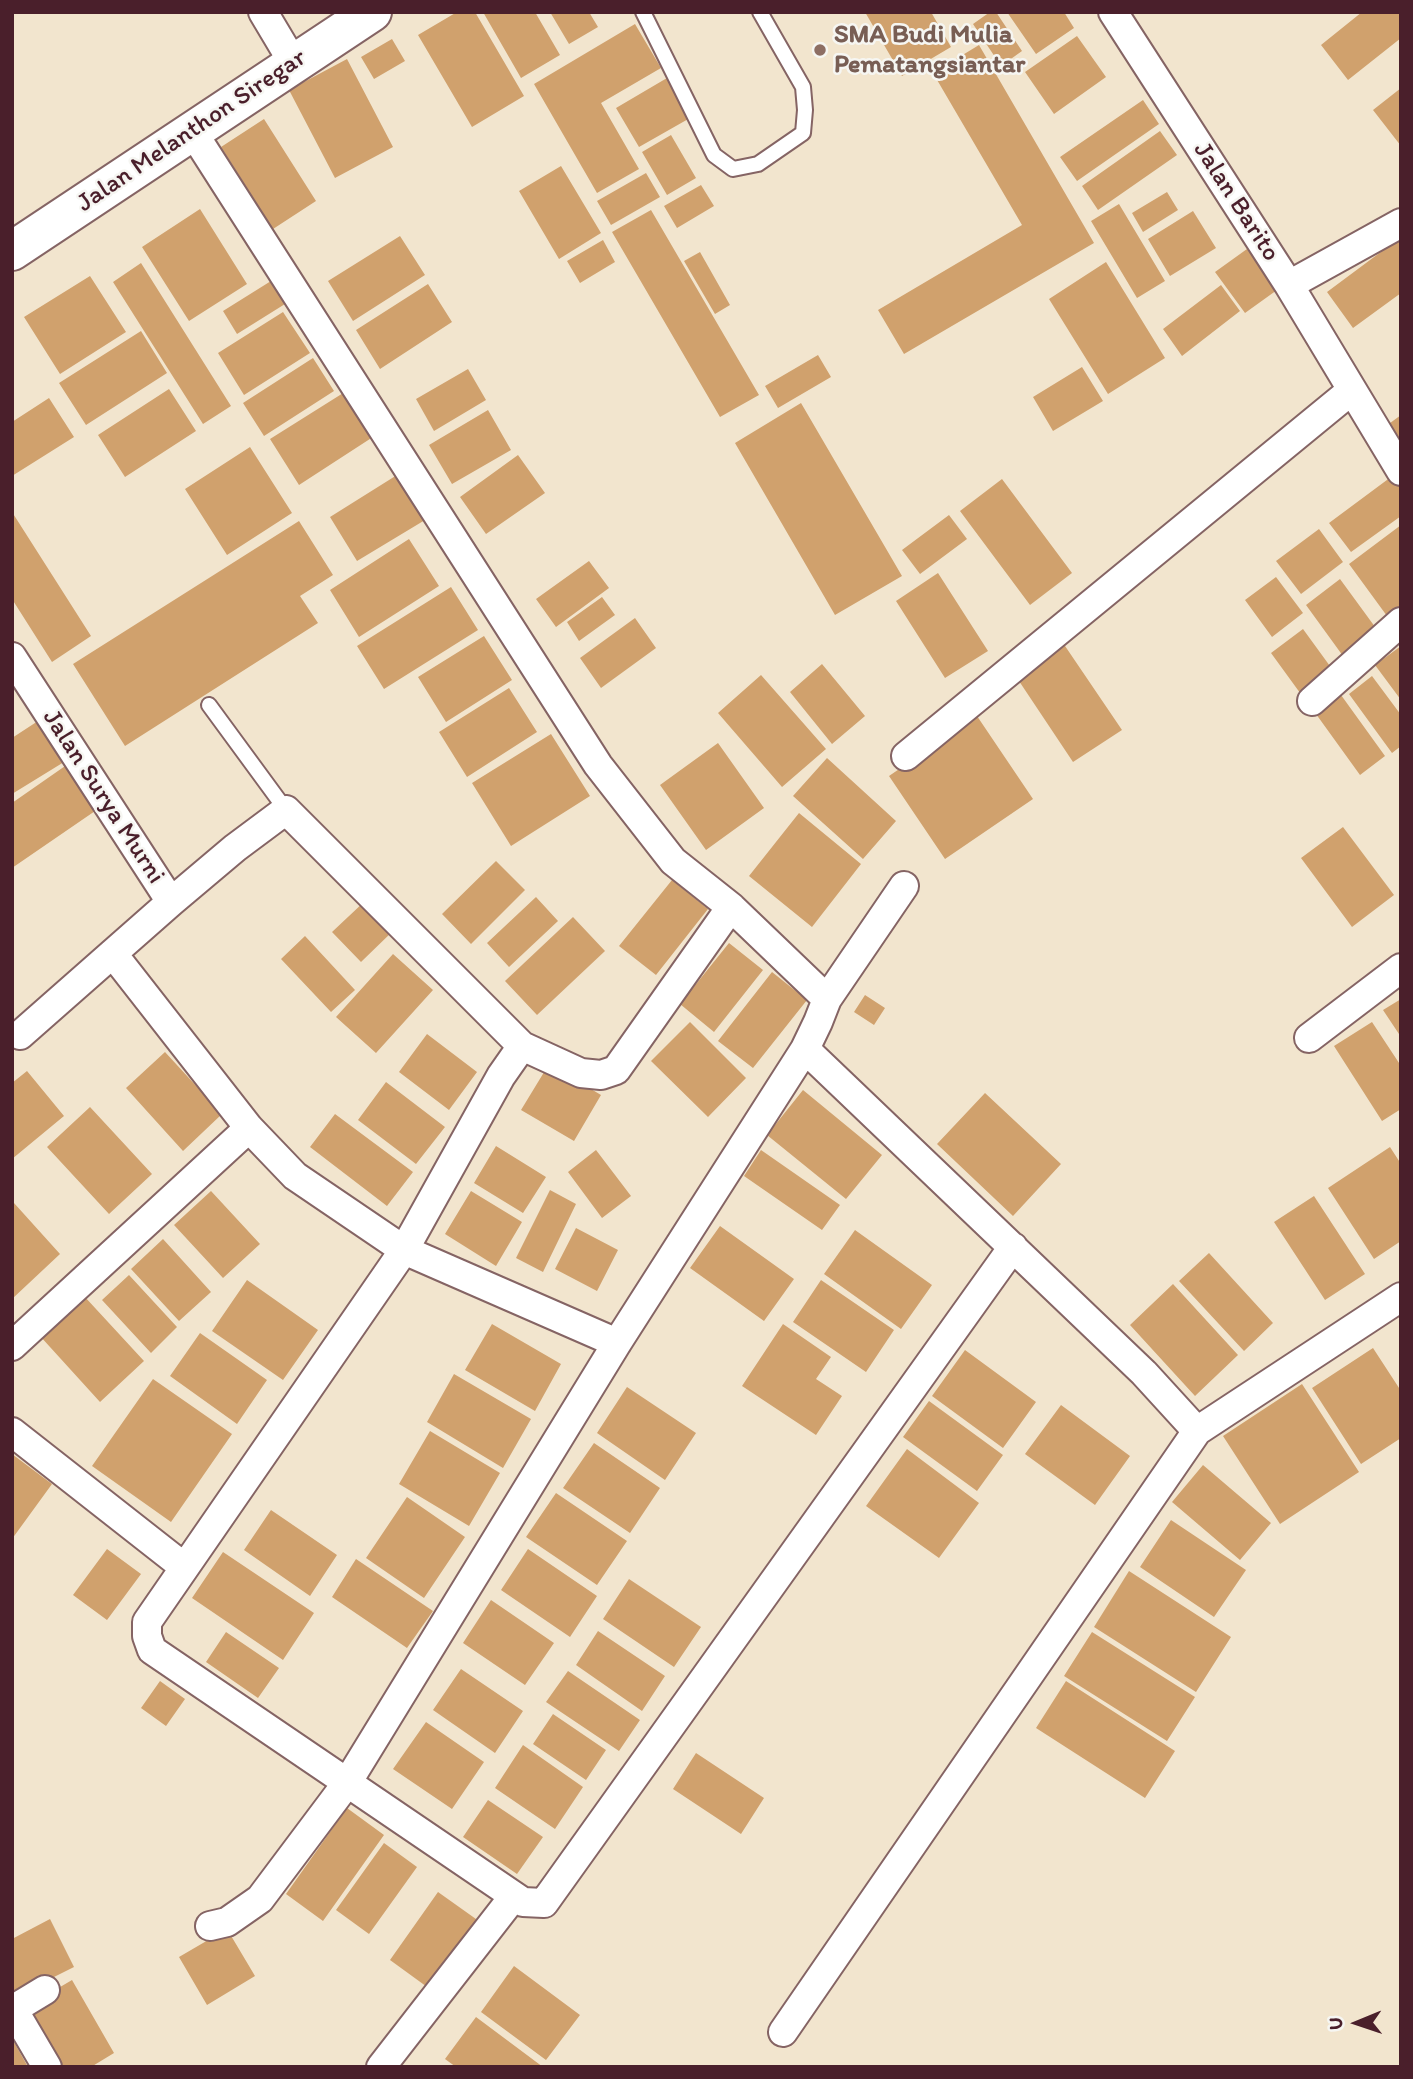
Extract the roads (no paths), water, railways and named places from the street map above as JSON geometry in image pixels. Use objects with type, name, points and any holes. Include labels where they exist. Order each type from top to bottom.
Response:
[{"type":"main road","name":"Jalan Melanthon Siregar","points":[[12,251],[372,12]]},
{"type":"street","points":[[263,12],[294,64]]},
{"type":"street","name":"Jalan Barito","points":[[1113,12],[1289,285],[1401,223]]},
{"type":"street","points":[[192,131],[598,765],[673,861],[731,907],[827,999]]},
{"type":"street","points":[[1289,285],[1401,471]]},
{"type":"street","points":[[906,755],[1352,390]]},
{"type":"street","points":[[1312,701],[1401,622]]},
{"type":"street","name":"Jalan Surya Murni","points":[[12,657],[171,902]]},
{"type":"street","points":[[20,1035],[171,902],[235,848],[286,810],[522,1046],[581,1073],[601,1076],[616,1070],[731,907]]},
{"type":"street","points":[[210,1926],[227,1922],[260,1899],[347,1783],[617,1343],[805,1049],[827,999],[904,886]]},
{"type":"street","points":[[113,954],[249,1128],[295,1176],[404,1250],[617,1343]]},
{"type":"street","points":[[1310,1038],[1401,968]]},
{"type":"street","points":[[522,1046],[501,1076],[404,1250],[147,1622],[147,1636],[152,1650],[523,1902],[544,1903],[1013,1247]]},
{"type":"street","points":[[805,1049],[1144,1373],[1197,1431]]},
{"type":"street","points":[[12,1346],[249,1128]]},
{"type":"street","points":[[783,2032],[1197,1431],[1401,1297]]},
{"type":"street","points":[[12,1432],[184,1567]]},
{"type":"street","points":[[381,2067],[513,1896]]},
{"type":"street","points":[[45,1990],[13,2009],[47,2067]]},
{"type":"lane","points":[[643,12],[714,155],[733,169],[758,164],[803,133],[803,88],[760,12]]},
{"type":"lane","points":[[209,705],[286,810]]},
{"type":"place","name":"SMA Budi Mulia Pematangsiantar","points":[[820,50]]}]
